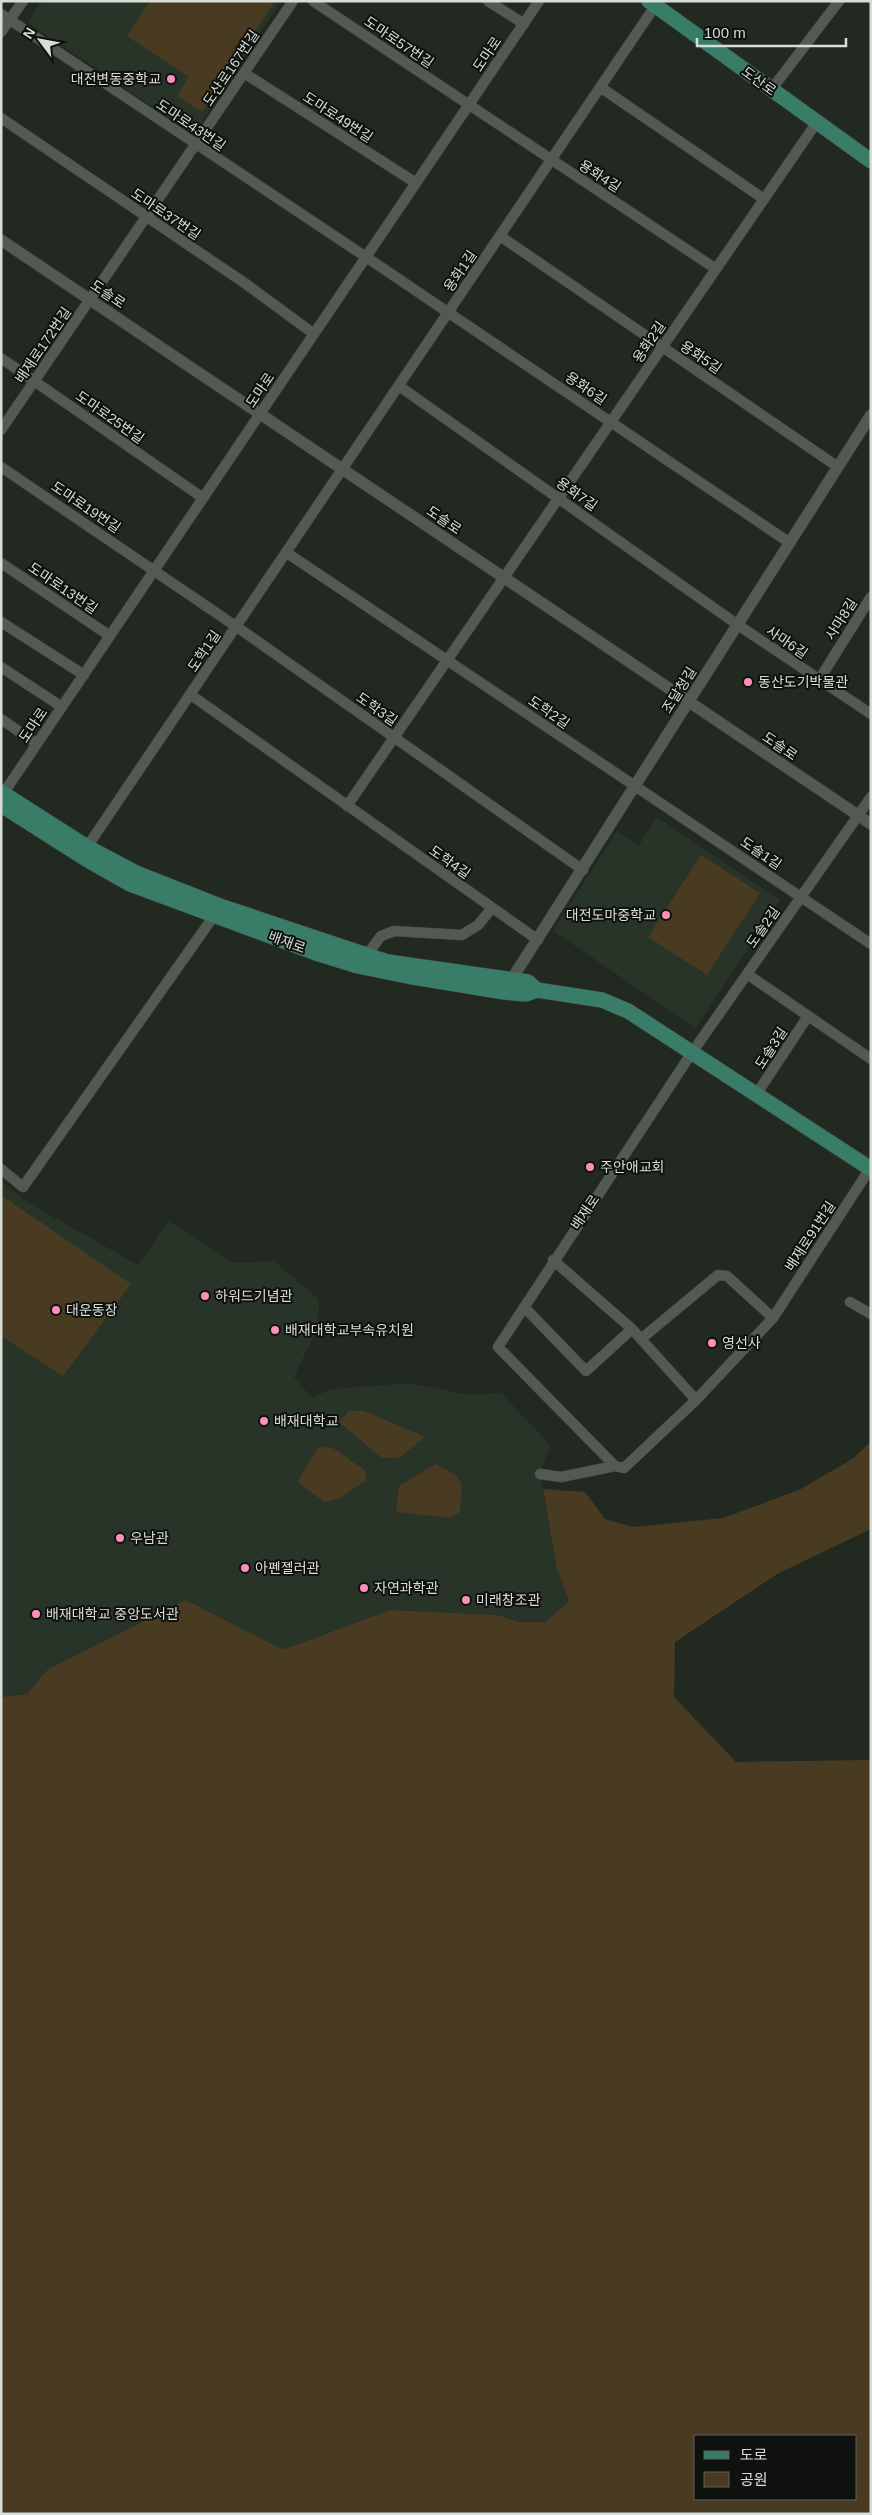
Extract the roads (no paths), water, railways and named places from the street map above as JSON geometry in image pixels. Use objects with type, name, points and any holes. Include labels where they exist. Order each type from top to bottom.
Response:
[{"type":"main road","name":"도산로","points":[[652,3],[871,161]]},
{"type":"main road","name":"배재로","points":[[2,797],[87,847],[136,873],[218,911],[358,966],[508,986]]},
{"type":"main road","name":"배재로","points":[[2,797],[86,859],[130,884],[366,956],[508,986],[526,994],[537,990],[602,1000],[628,1011],[691,1054],[870,1168]]},
{"type":"street","points":[[1,32],[5,17],[23,1]]},
{"type":"street","name":"도산로167번길","points":[[90,300],[293,1]]},
{"type":"street","name":"도마로57번길","points":[[314,1],[468,106]]},
{"type":"street","points":[[488,1],[524,24]]},
{"type":"street","name":"도마로","points":[[2,797],[539,1]]},
{"type":"street","points":[[771,90],[839,1]]},
{"type":"street","name":"용화1길","points":[[343,470],[600,87],[652,3]]},
{"type":"street","name":"도마로43번길","points":[[5,17],[366,257]]},
{"type":"street","name":"도마로49번길","points":[[244,73],[416,183]]},
{"type":"street","points":[[600,87],[764,199]]},
{"type":"street","name":"용화4길","points":[[468,106],[716,269]]},
{"type":"street","name":"도마로37번길","points":[[1,118],[246,284],[314,334]]},
{"type":"street","name":"용화2길","points":[[504,578],[817,122]]},
{"type":"street","name":"용화5길","points":[[500,236],[838,467]]},
{"type":"street","name":"도솔로","points":[[1,240],[871,824]]},
{"type":"street","name":"용화6길","points":[[366,257],[790,543]]},
{"type":"street","name":"배재로172번길","points":[[1,430],[90,300]]},
{"type":"street","name":"도마로25번길","points":[[1,358],[203,498]]},
{"type":"street","name":"용화7길","points":[[399,386],[738,625]]},
{"type":"street","name":"조달청길","points":[[508,986],[838,467],[867,429],[871,415]]},
{"type":"street","name":"도마로19번길","points":[[1,467],[154,571]]},
{"type":"street","name":"도학1길","points":[[87,847],[343,470]]},
{"type":"street","name":"도학2길","points":[[287,553],[446,661],[636,786]]},
{"type":"street","name":"도마로13번길","points":[[1,562],[110,636]]},
{"type":"street","name":"도학3길","points":[[154,571],[237,627],[582,870]]},
{"type":"street","points":[[347,806],[504,578]]},
{"type":"street","name":"사마8길","points":[[819,680],[871,597]]},
{"type":"street","points":[[1,622],[84,675]]},
{"type":"street","name":"사마6길","points":[[738,625],[871,714]]},
{"type":"street","points":[[1,667],[62,707]]},
{"type":"street","name":"도학4길","points":[[191,695],[538,940]]},
{"type":"street","points":[[1,719],[37,744]]},
{"type":"street","name":"도솔1길","points":[[636,786],[871,944]]},
{"type":"street","name":"도솔2길","points":[[691,1054],[871,797]]},
{"type":"street","points":[[366,956],[381,936],[394,931],[462,935],[478,925],[492,908]]},
{"type":"street","points":[[1,1169],[23,1187],[218,911]]},
{"type":"street","points":[[747,974],[871,1059]]},
{"type":"street","name":"도솔3길","points":[[756,1095],[808,1016]]},
{"type":"street","name":"배재로","points":[[615,1466],[498,1347],[553,1260],[691,1054]]},
{"type":"street","name":"배재로91번길","points":[[540,1474],[561,1477],[615,1466],[624,1468],[696,1400],[773,1318],[870,1168]]},
{"type":"street","points":[[553,1260],[632,1329],[696,1400]]},
{"type":"street","points":[[641,1339],[718,1275],[727,1276],[773,1318]]},
{"type":"street","points":[[850,1302],[871,1314]]},
{"type":"street","points":[[524,1307],[586,1371],[632,1329]]},
{"type":"place","name":"대전변동중학교","points":[[171,79]]},
{"type":"place","name":"동산도기박물관","points":[[748,682]]},
{"type":"place","name":"대전도마중학교","points":[[666,915]]},
{"type":"place","name":"주안애교회","points":[[590,1167]]},
{"type":"place","name":"하워드기념관","points":[[205,1296]]},
{"type":"place","name":"대운동장","points":[[56,1310]]},
{"type":"place","name":"배재대학교부속유치원","points":[[275,1330]]},
{"type":"place","name":"영선사","points":[[712,1343]]},
{"type":"place","name":"배재대학교","points":[[264,1421]]},
{"type":"place","name":"우남관","points":[[120,1538]]},
{"type":"place","name":"아펜젤러관","points":[[245,1568]]},
{"type":"place","name":"자연과학관","points":[[364,1588]]},
{"type":"place","name":"미래창조관","points":[[466,1600]]},
{"type":"place","name":"배재대학교 중앙도서관","points":[[36,1614]]}]
